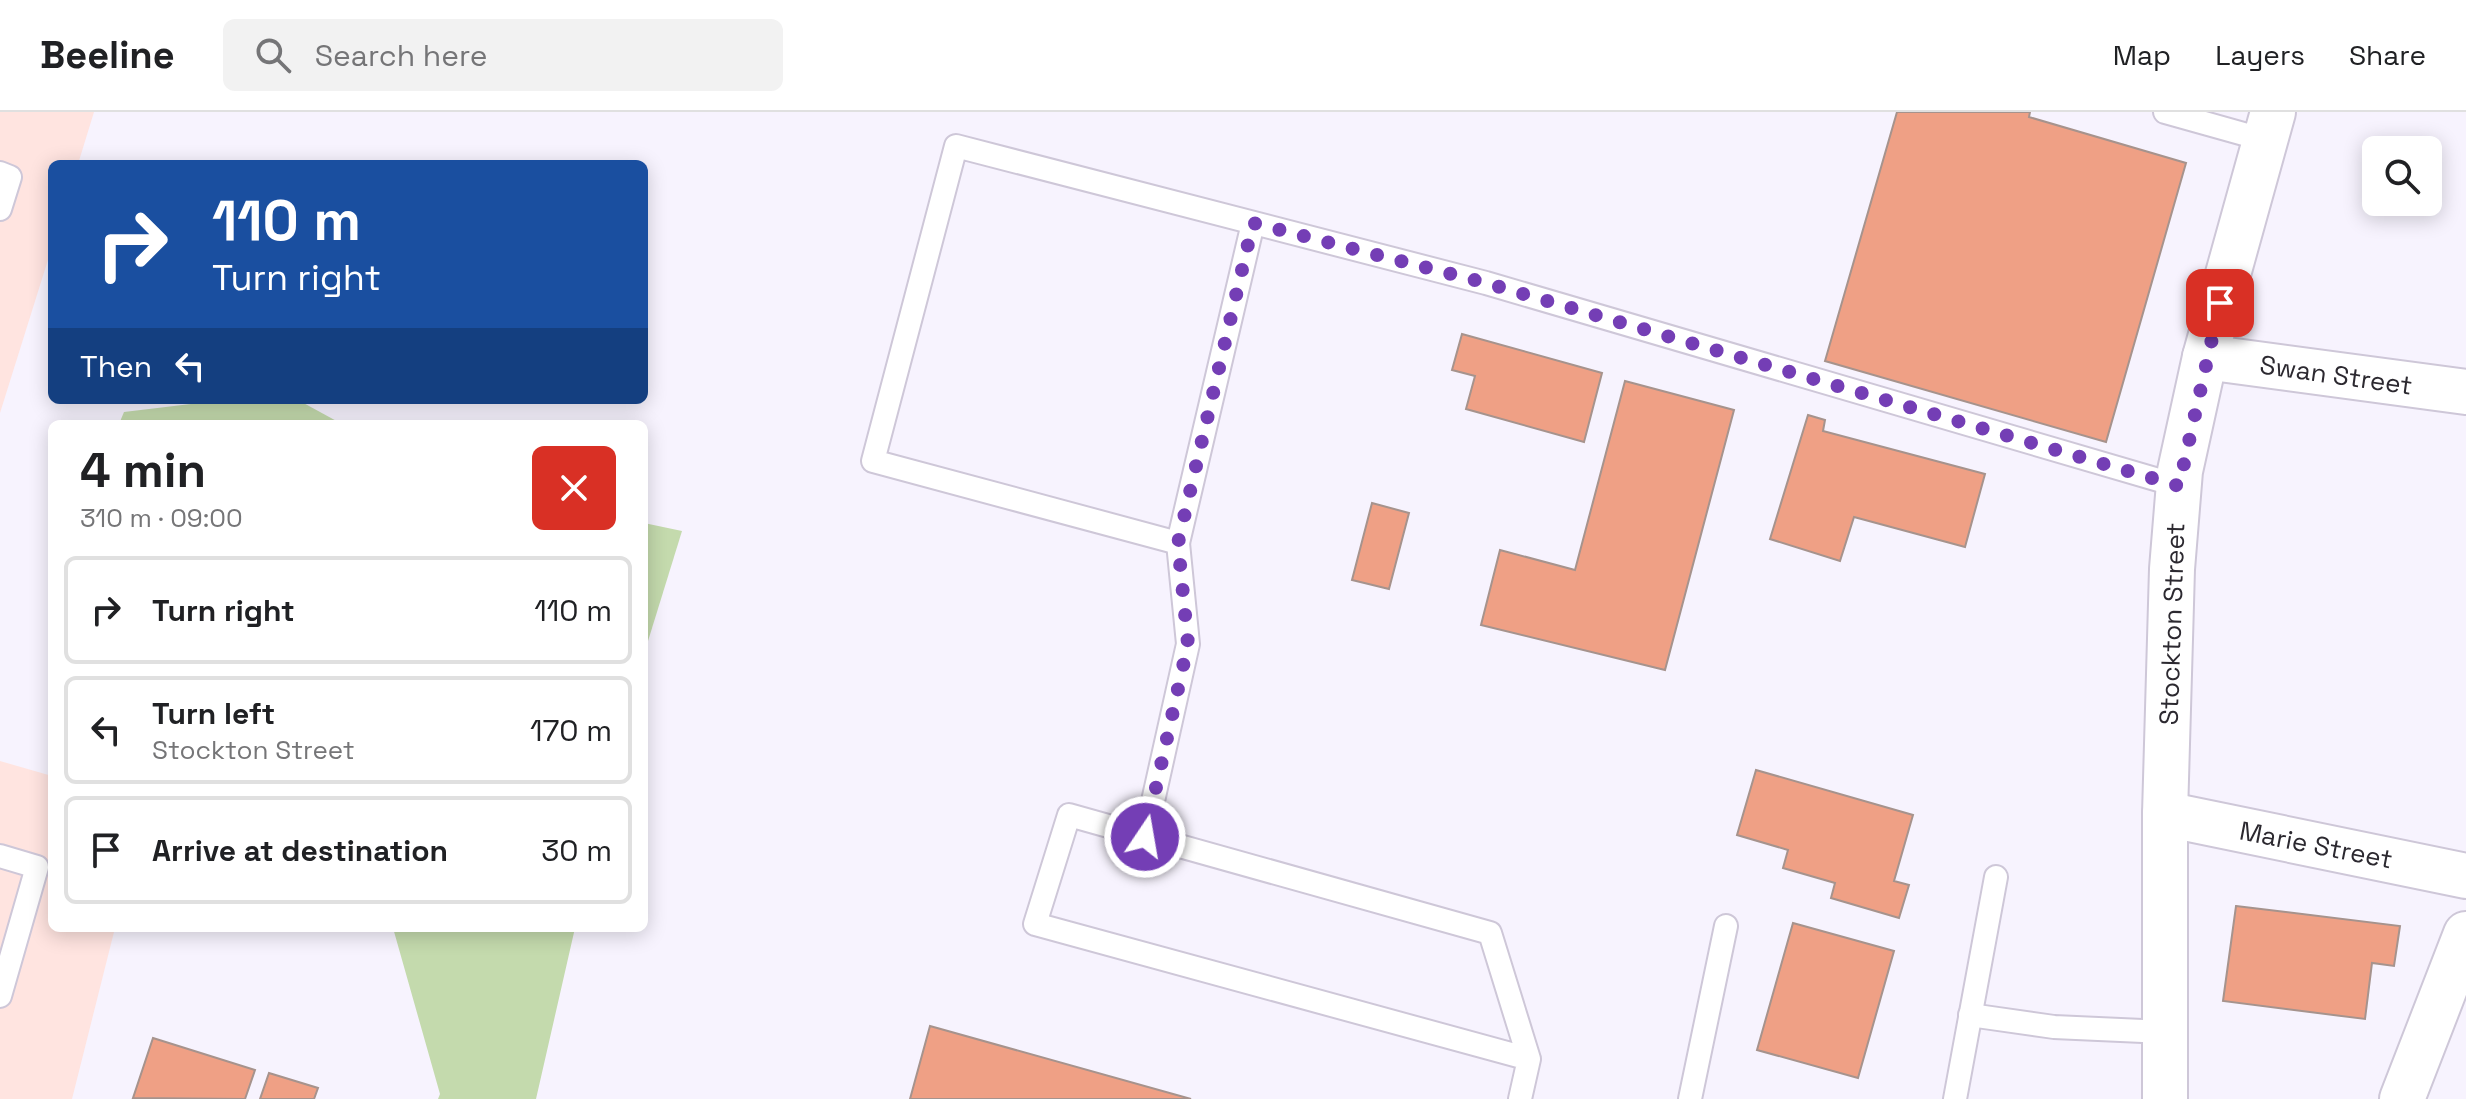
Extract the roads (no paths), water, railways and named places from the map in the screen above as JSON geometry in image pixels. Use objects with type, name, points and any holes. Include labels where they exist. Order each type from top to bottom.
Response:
[{"type":"main road","name":"Stockton Street","points":[[2165,1099],[2165,814],[2172,569],[2179,486],[2205,357],[2269,126]]},
{"type":"main road","name":"Swan Street","points":[[2205,357],[2466,392]]},
{"type":"main road","name":"Marie Street","points":[[2165,814],[2466,876]]},
{"type":"main road","points":[[2402,1099],[2466,934]]},
{"type":"lane","points":[[2165,112],[2269,126]]},
{"type":"lane","points":[[1178,543],[873,461],[956,146],[1486,283],[2179,486]]},
{"type":"lane","points":[[0,173],[10,177],[0,209]]},
{"type":"lane","points":[[1145,837],[1188,644],[1178,543],[1253,223]]},
{"type":"lane","points":[[1520,1099],[1529,1059],[1490,933],[1069,815],[1035,924],[1529,1059]]},
{"type":"lane","points":[[0,856],[37,867],[0,996]]},
{"type":"lane","points":[[1955,1099],[1996,877]]},
{"type":"lane","points":[[1690,1099],[1726,926]]},
{"type":"lane","points":[[1970,1015],[2054,1027],[2165,1032]]}]
